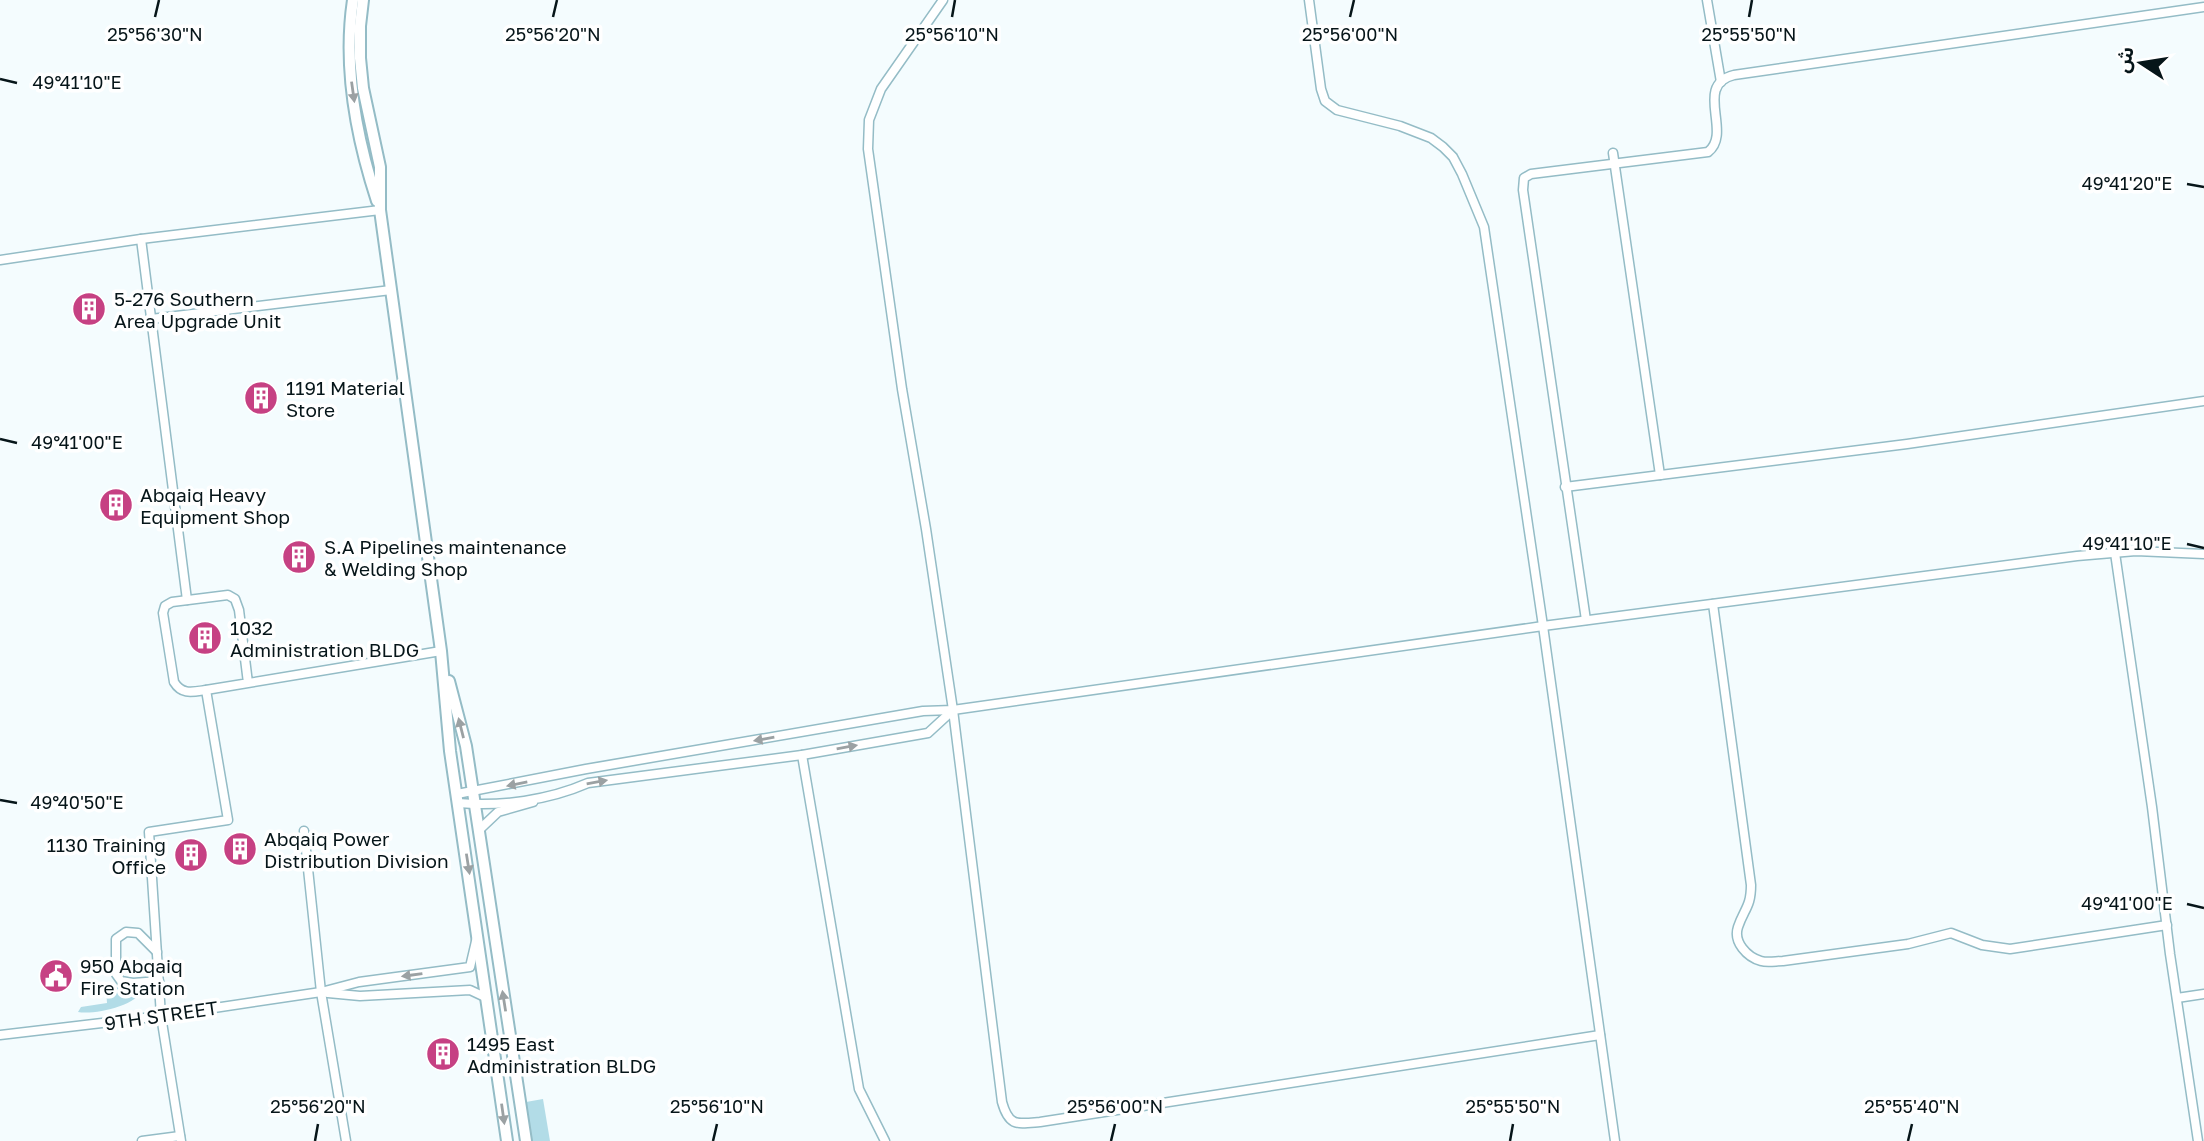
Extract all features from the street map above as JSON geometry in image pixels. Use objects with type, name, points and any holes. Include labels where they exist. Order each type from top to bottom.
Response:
[{"type":"street","points":[[353,0],[349,25],[352,91],[367,171],[380,210]]},
{"type":"street","points":[[363,0],[360,26],[363,88],[380,167],[380,210],[441,651],[450,751],[479,934],[507,1141]]},
{"type":"street","points":[[943,0],[881,89],[869,120],[869,149],[902,389],[953,710],[1002,1102],[1006,1116],[1012,1122],[1022,1124],[1040,1122],[1600,1035]]},
{"type":"street","points":[[1309,0],[1325,101],[1337,110],[1417,132],[1443,147],[1453,157],[1462,174],[1480,217],[1543,626],[1615,1141]]},
{"type":"street","points":[[1707,0],[1721,82]]},
{"type":"street","points":[[1586,620],[1522,184],[1524,178],[1531,174],[1708,152],[1713,148],[1717,131],[1715,94],[1724,77],[2204,7]]},
{"type":"street","points":[[1613,153],[1660,475]]},
{"type":"street","points":[[0,260],[141,239],[380,210]]},
{"type":"street","points":[[141,239],[187,600]]},
{"type":"street","points":[[151,319],[391,290]]},
{"type":"street","points":[[1565,487],[1907,444],[2204,401]]},
{"type":"street","points":[[458,799],[472,791],[896,716],[1944,572],[2136,551],[2204,554]]},
{"type":"street","points":[[2115,553],[2198,1141]]},
{"type":"street","points":[[248,683],[239,610],[235,599],[228,594],[172,602],[165,606],[163,613],[174,682],[178,689],[184,692],[206,690],[441,651]]},
{"type":"street","points":[[1713,604],[1751,885],[1750,905],[1737,930],[1737,936],[1750,956],[1767,962],[1783,961],[1908,944],[1951,933],[1982,945],[2010,949],[2166,925]]},
{"type":"street","points":[[441,651],[466,746],[526,1141]]},
{"type":"street","points":[[142,1141],[181,1139],[161,1016],[149,831],[228,820],[206,690]]},
{"type":"street","points":[[478,830],[498,812],[566,793],[588,783],[802,755],[928,733],[953,710]]},
{"type":"street","points":[[802,755],[859,1089],[885,1141]]},
{"type":"street","points":[[458,799],[484,805],[566,793]]},
{"type":"street","points":[[304,831],[321,992],[346,1141]]},
{"type":"street","points":[[157,952],[138,933],[126,932],[116,939],[116,974],[121,981],[159,981]]},
{"type":"street","points":[[321,992],[359,982],[470,967],[474,944],[479,934]]},
{"type":"street","points":[[321,992],[360,996],[470,990],[488,998]]},
{"type":"street","name":"9TH STREET","points":[[0,1035],[161,1016],[321,992]]},
{"type":"street","points":[[2177,999],[2204,995]]},
{"type":"shaded area","points":[[140,986],[142,989],[139,995],[124,1005],[104,1011],[78,1012],[81,1007],[107,1003],[106,988]]},
{"type":"shaded area","points":[[543,1099],[550,1141],[532,1141],[526,1102]]},
{"type":"place","name":"5-276 Southern Area Upgrade Unit","points":[[89,309]]},
{"type":"place","name":"1191 Material Store","points":[[261,398]]},
{"type":"place","name":"Abqaiq Heavy Equipment Shop","points":[[116,505]]},
{"type":"place","name":"S.A Pipelines maintenance & Welding Shop","points":[[299,557]]},
{"type":"place","name":"1032 Administration BLDG","points":[[205,638]]},
{"type":"place","name":"Abqaiq Power Distribution Division","points":[[240,849]]},
{"type":"place","name":"1130 Training Office","points":[[191,855]]},
{"type":"place","name":"950 Abqaiq Fire Station","points":[[56,976]]},
{"type":"place","name":"1495 East Administration BLDG","points":[[443,1054]]}]
